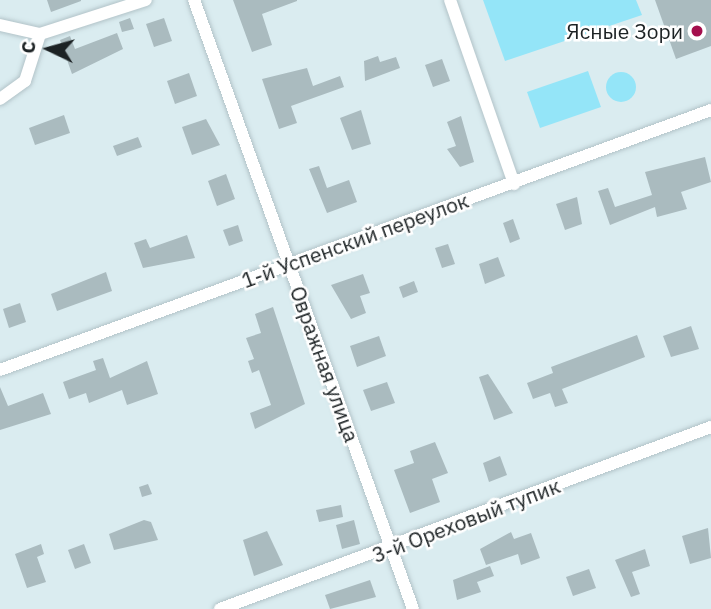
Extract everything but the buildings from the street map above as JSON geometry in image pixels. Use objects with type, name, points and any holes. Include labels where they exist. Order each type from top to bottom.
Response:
[{"type":"street","points":[[0,25],[40,34],[146,0]]},
{"type":"street","name":"Овражная улица","points":[[194,0],[413,609]]},
{"type":"street","points":[[450,0],[514,184]]},
{"type":"street","points":[[0,99],[25,81],[40,34]]},
{"type":"street","name":"1-й Успенский переулок","points":[[0,370],[711,110]]},
{"type":"street","name":"3-й Ореховый тупик","points":[[220,609],[391,548],[711,427]]},
{"type":"shaded area","points":[[483,0],[636,0],[642,15],[505,61]]},
{"type":"shaded area","points":[[588,71],[601,107],[540,128],[527,92]]},
{"type":"shaded area","points":[[621,72],[632,76],[636,87],[632,98],[621,102],[610,98],[606,87],[610,76]]},
{"type":"place","name":"Ясные Зори","points":[[697,31]]}]
